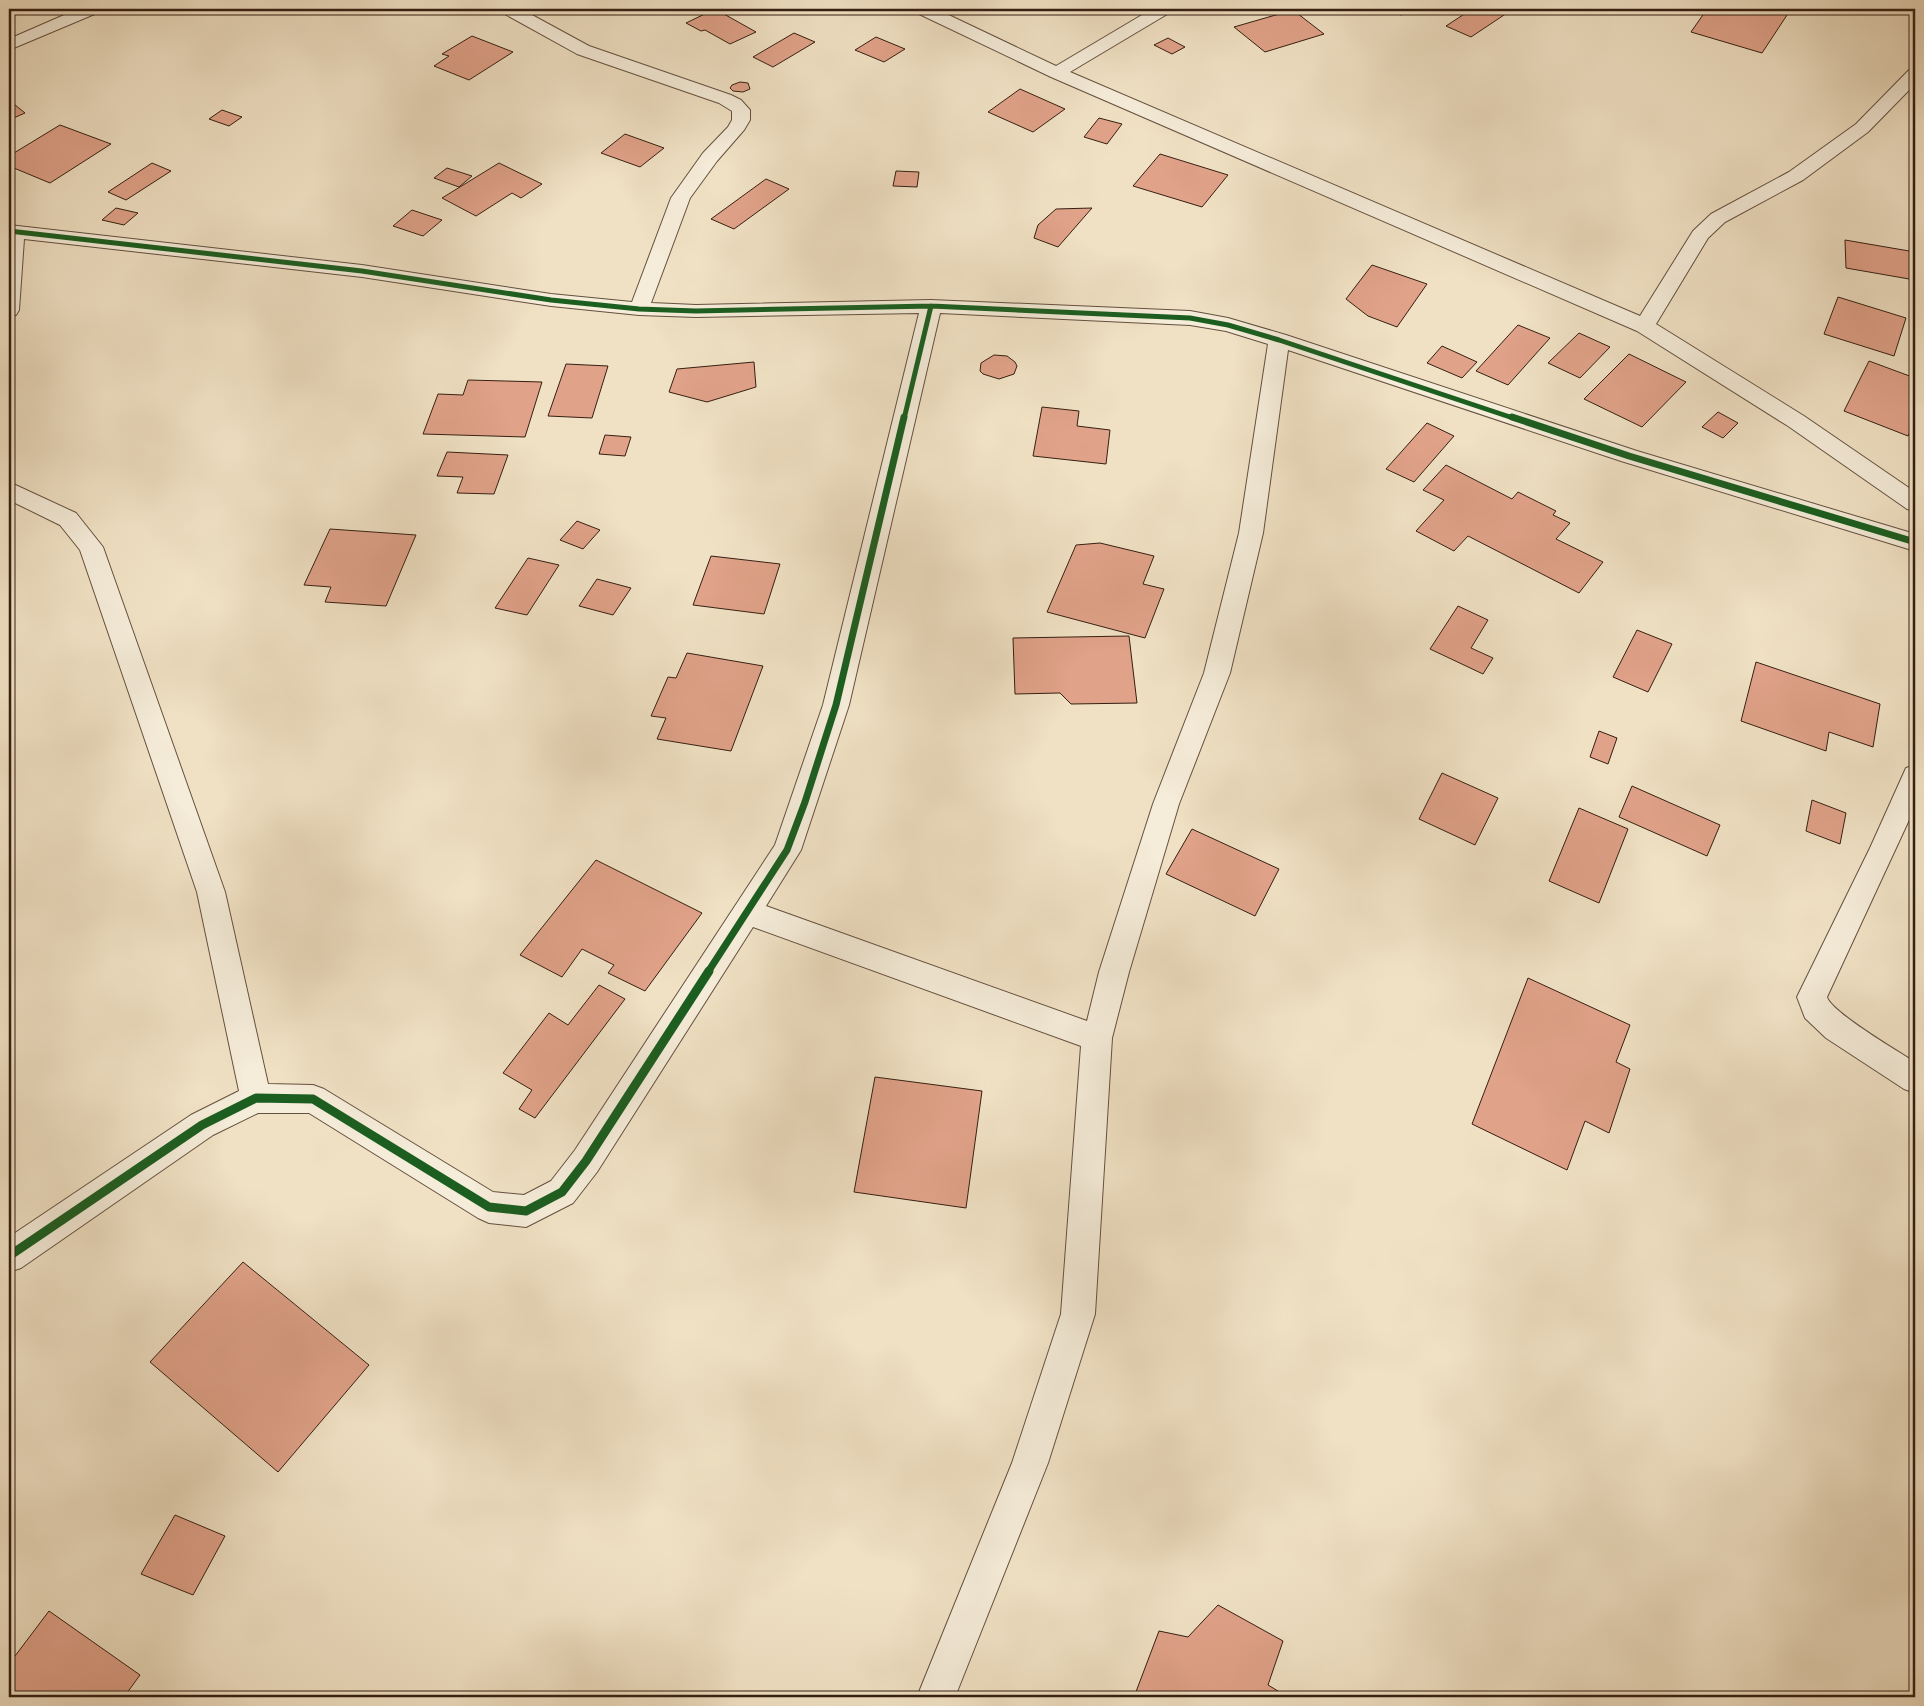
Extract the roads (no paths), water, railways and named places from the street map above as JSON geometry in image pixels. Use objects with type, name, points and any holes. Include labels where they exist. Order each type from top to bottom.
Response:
[{"type":"street","points":[[9,45],[91,9]]},
{"type":"street","points":[[509,9],[583,50],[726,99],[741,110],[741,120],[735,130],[710,157],[681,198],[639,309]]},
{"type":"street","points":[[923,9],[1057,73],[1644,326],[1788,416],[1915,503]]},
{"type":"street","points":[[1057,73],[1163,9]]},
{"type":"street","points":[[1644,326],[1700,235],[1718,218],[1796,176],[1862,128],[1915,74]]},
{"type":"street","points":[[9,310],[12,231],[362,271],[551,300],[639,309],[696,311],[931,306],[1190,318],[1278,340],[1629,456],[1915,542]]},
{"type":"street","points":[[9,1256],[202,1126],[256,1098],[313,1099],[489,1208],[526,1211],[562,1192],[586,1161],[787,850],[805,802],[836,705],[931,306]]},
{"type":"street","points":[[936,1697],[1030,1462],[1078,1314],[1097,1038],[1114,972],[1166,804],[1217,673],[1252,524],[1278,340]]},
{"type":"street","points":[[9,490],[68,519],[91,547],[211,892],[256,1098]]},
{"type":"street","points":[[1915,776],[1884,848],[1812,997],[1815,1009],[1837,1028],[1915,1079]]},
{"type":"street","points":[[747,912],[1097,1038]]}]
